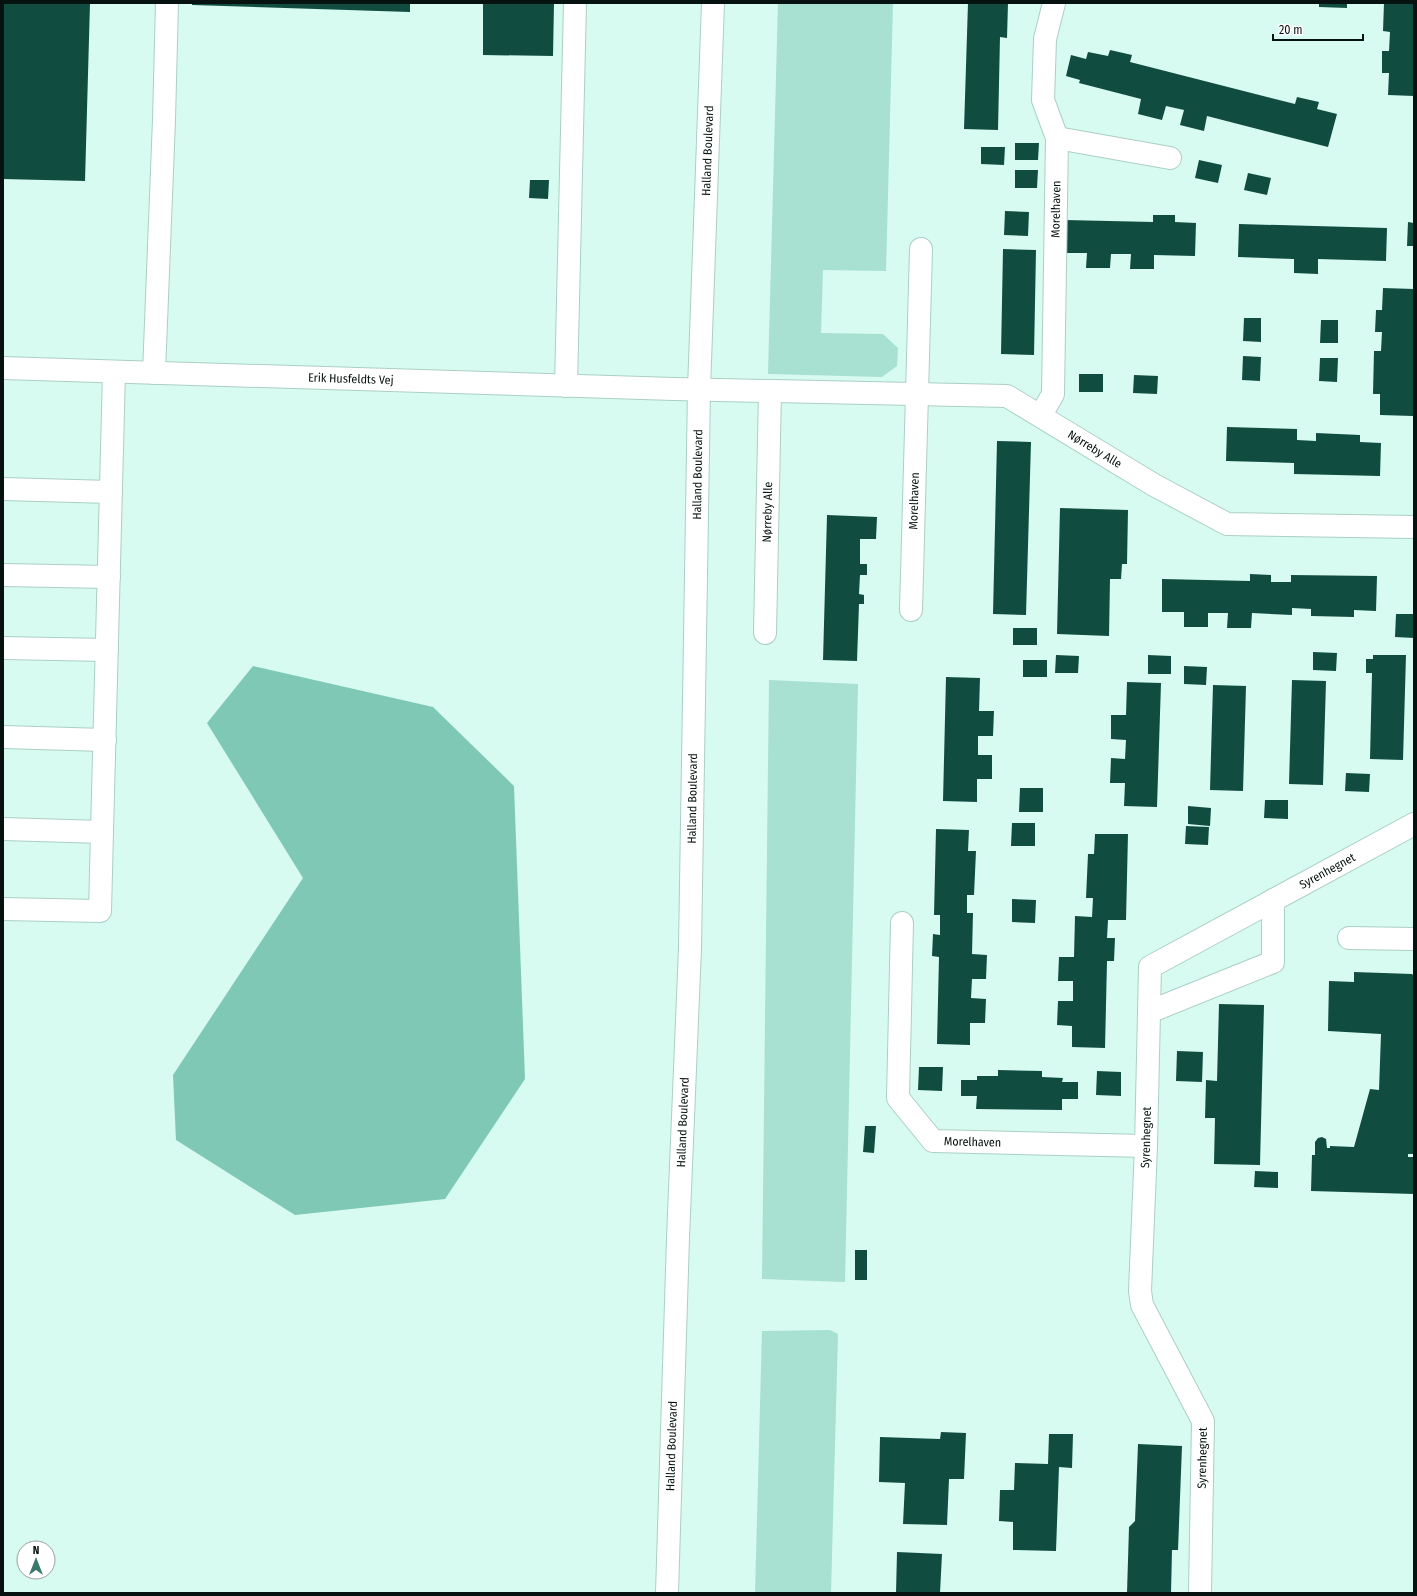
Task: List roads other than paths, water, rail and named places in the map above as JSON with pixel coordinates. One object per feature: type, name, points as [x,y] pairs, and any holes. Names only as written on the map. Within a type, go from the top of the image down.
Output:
[{"type":"street","points":[[154,373],[167,3]]},
{"type":"street","points":[[566,386],[575,3]]},
{"type":"street","name":"Halland Boulevard","points":[[666,1593],[677,1246],[690,948],[699,389],[713,3]]},
{"type":"street","name":"Morelhaven","points":[[1040,415],[1053,394],[1057,138],[1042,100],[1045,38],[1054,3]]},
{"type":"street","points":[[1057,138],[1170,158]]},
{"type":"street","name":"Morelhaven","points":[[911,610],[921,249]]},
{"type":"street","name":"Erik Husfeldts Vej","points":[[3,368],[699,389]]},
{"type":"street","points":[[3,909],[100,911],[114,372]]},
{"type":"street","name":"Nørreby Alle","points":[[699,389],[1007,396],[1154,485],[1227,524],[1414,527]]},
{"type":"street","name":"Nørreby Alle","points":[[765,633],[770,391]]},
{"type":"street","points":[[3,489],[111,492]]},
{"type":"street","points":[[3,575],[109,577]]},
{"type":"street","points":[[3,648],[107,650]]},
{"type":"street","points":[[3,737],[105,740]]},
{"type":"street","name":"Syrenhegnet","points":[[1200,1593],[1203,1421],[1142,1305],[1140,1291],[1146,1146],[1150,967],[1414,824]]},
{"type":"street","points":[[3,829],[102,832]]},
{"type":"street","points":[[1149,1012],[1273,962],[1273,900]]},
{"type":"street","name":"Morelhaven","points":[[902,924],[898,1098],[933,1141],[1146,1146]]},
{"type":"street","points":[[1349,938],[1414,939]]}]
